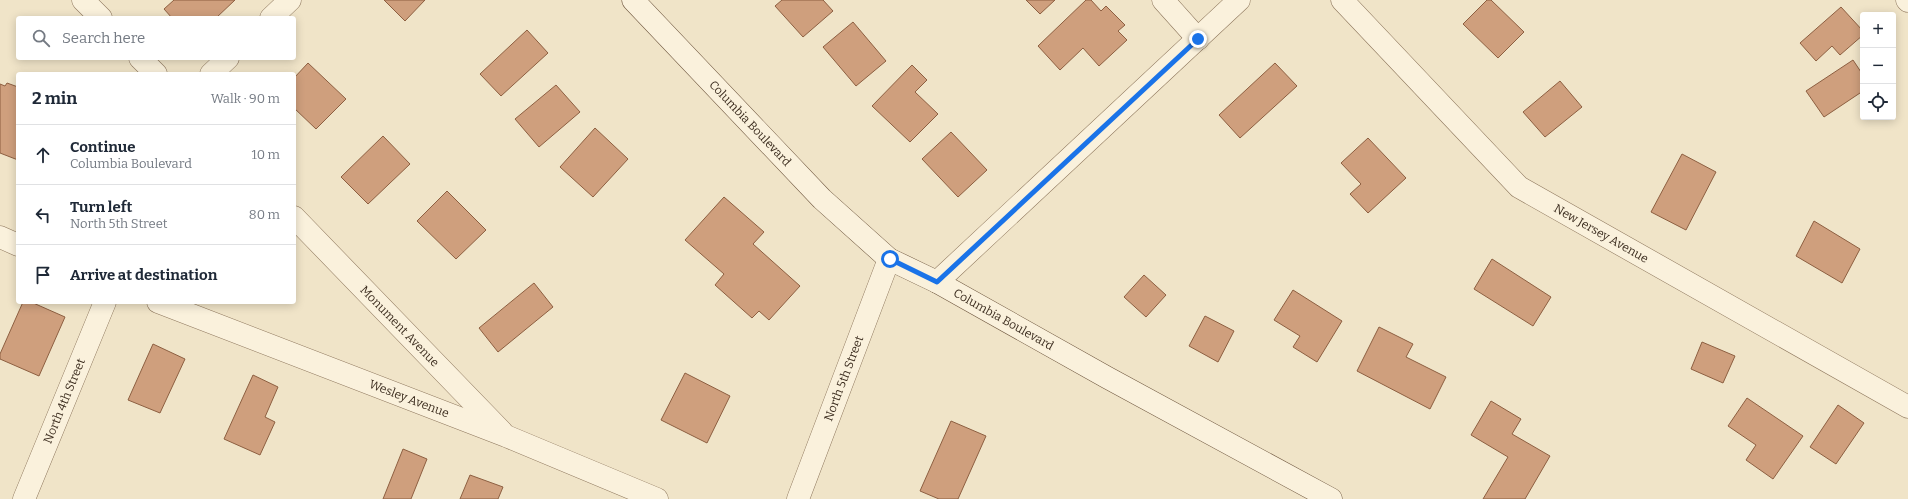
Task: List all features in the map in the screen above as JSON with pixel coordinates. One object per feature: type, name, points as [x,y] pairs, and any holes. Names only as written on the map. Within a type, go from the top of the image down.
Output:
[{"type":"street","points":[[83,0],[99,16]]},
{"type":"street","points":[[273,16],[290,0]]},
{"type":"street","name":"Columbia Boulevard","points":[[634,0],[822,199],[890,259],[937,282],[1331,499]]},
{"type":"street","points":[[1163,0],[1198,39]]},
{"type":"street","points":[[937,282],[1239,0]]},
{"type":"street","name":"New Jersey Avenue","points":[[1342,0],[1519,187],[1908,406]]},
{"type":"street","points":[[142,60],[154,72]]},
{"type":"street","points":[[213,72],[226,60]]},
{"type":"street","name":"Monument Avenue","points":[[296,219],[506,436]]},
{"type":"street","points":[[0,237],[16,244]]},
{"type":"street","name":"North 5th Street","points":[[798,499],[890,259]]},
{"type":"street","name":"North 4th Street","points":[[24,499],[104,304]]},
{"type":"street","name":"Wesley Avenue","points":[[163,304],[506,436],[657,499]]},
{"type":"building","points":[[174,0],[235,0],[218,16],[170,16],[164,9]]},
{"type":"building","points":[[384,0],[425,0],[405,21]]},
{"type":"building","points":[[782,0],[823,0],[833,11],[803,37],[775,6]]},
{"type":"building","points":[[1026,0],[1055,0],[1040,14]]},
{"type":"building","points":[[1086,0],[1091,0],[1101,11],[1106,6],[1125,25],[1118,31],[1127,40],[1099,66],[1083,48],[1060,70],[1038,46]]},
{"type":"building","points":[[1487,0],[1491,0],[1524,32],[1498,58],[1463,24]]},
{"type":"building","points":[[1841,7],[1860,28],[1860,38],[1840,55],[1832,46],[1816,61],[1800,43]]},
{"type":"building","points":[[853,22],[886,61],[856,86],[823,47]]},
{"type":"building","points":[[527,30],[548,53],[501,96],[480,74]]},
{"type":"building","points":[[1853,60],[1860,70],[1860,93],[1824,117],[1806,91]]},
{"type":"building","points":[[308,63],[346,99],[316,129],[296,110],[296,76]]},
{"type":"building","points":[[1275,63],[1297,86],[1240,138],[1219,115]]},
{"type":"building","points":[[912,65],[927,80],[915,92],[938,114],[910,142],[872,106]]},
{"type":"building","points":[[1560,81],[1582,107],[1545,137],[1523,112]]},
{"type":"building","points":[[7,83],[16,86],[16,159],[0,153],[0,84],[5,86]]},
{"type":"building","points":[[556,85],[580,112],[539,147],[515,119]]},
{"type":"building","points":[[595,128],[628,159],[593,197],[560,167]]},
{"type":"building","points":[[951,132],[987,170],[958,197],[922,159]]},
{"type":"building","points":[[383,136],[410,164],[368,204],[341,177]]},
{"type":"building","points":[[1368,138],[1406,178],[1368,213],[1350,194],[1361,184],[1341,163]]},
{"type":"building","points":[[1682,154],[1716,172],[1686,230],[1651,212]]},
{"type":"building","points":[[447,191],[486,230],[456,259],[417,221]]},
{"type":"building","points":[[724,197],[764,232],[753,244],[800,286],[769,320],[759,311],[752,318],[715,285],[724,274],[685,240]]},
{"type":"building","points":[[1814,221],[1860,249],[1842,283],[1796,256]]},
{"type":"building","points":[[1492,259],[1551,297],[1533,326],[1474,289]]},
{"type":"building","points":[[1144,275],[1166,295],[1146,317],[1124,297]]},
{"type":"building","points":[[534,283],[553,307],[498,352],[479,328]]},
{"type":"building","points":[[1293,290],[1342,321],[1317,362],[1293,347],[1300,336],[1274,320]]},
{"type":"building","points":[[22,304],[36,304],[65,317],[39,376],[0,359],[0,354]]},
{"type":"building","points":[[1205,316],[1234,331],[1218,362],[1189,346]]},
{"type":"building","points":[[1379,327],[1413,344],[1406,357],[1446,377],[1430,409],[1357,371]]},
{"type":"building","points":[[1702,342],[1735,356],[1723,383],[1691,369]]},
{"type":"building","points":[[153,344],[185,359],[160,413],[128,400]]},
{"type":"building","points":[[685,373],[730,396],[707,443],[661,420]]},
{"type":"building","points":[[253,375],[278,387],[265,417],[275,422],[260,455],[224,439]]},
{"type":"building","points":[[1747,398],[1803,436],[1773,479],[1746,460],[1756,445],[1728,426]]},
{"type":"building","points":[[1491,401],[1521,419],[1512,434],[1550,456],[1525,499],[1483,499],[1508,457],[1471,435]]},
{"type":"building","points":[[1838,405],[1864,423],[1836,464],[1810,447]]},
{"type":"building","points":[[951,421],[986,436],[958,499],[939,499],[920,491]]},
{"type":"building","points":[[403,449],[427,459],[411,499],[383,499]]},
{"type":"building","points":[[470,475],[503,487],[498,499],[460,499]]},
{"type":"route","points":[[890,259],[937,282],[1198,39]]}]
